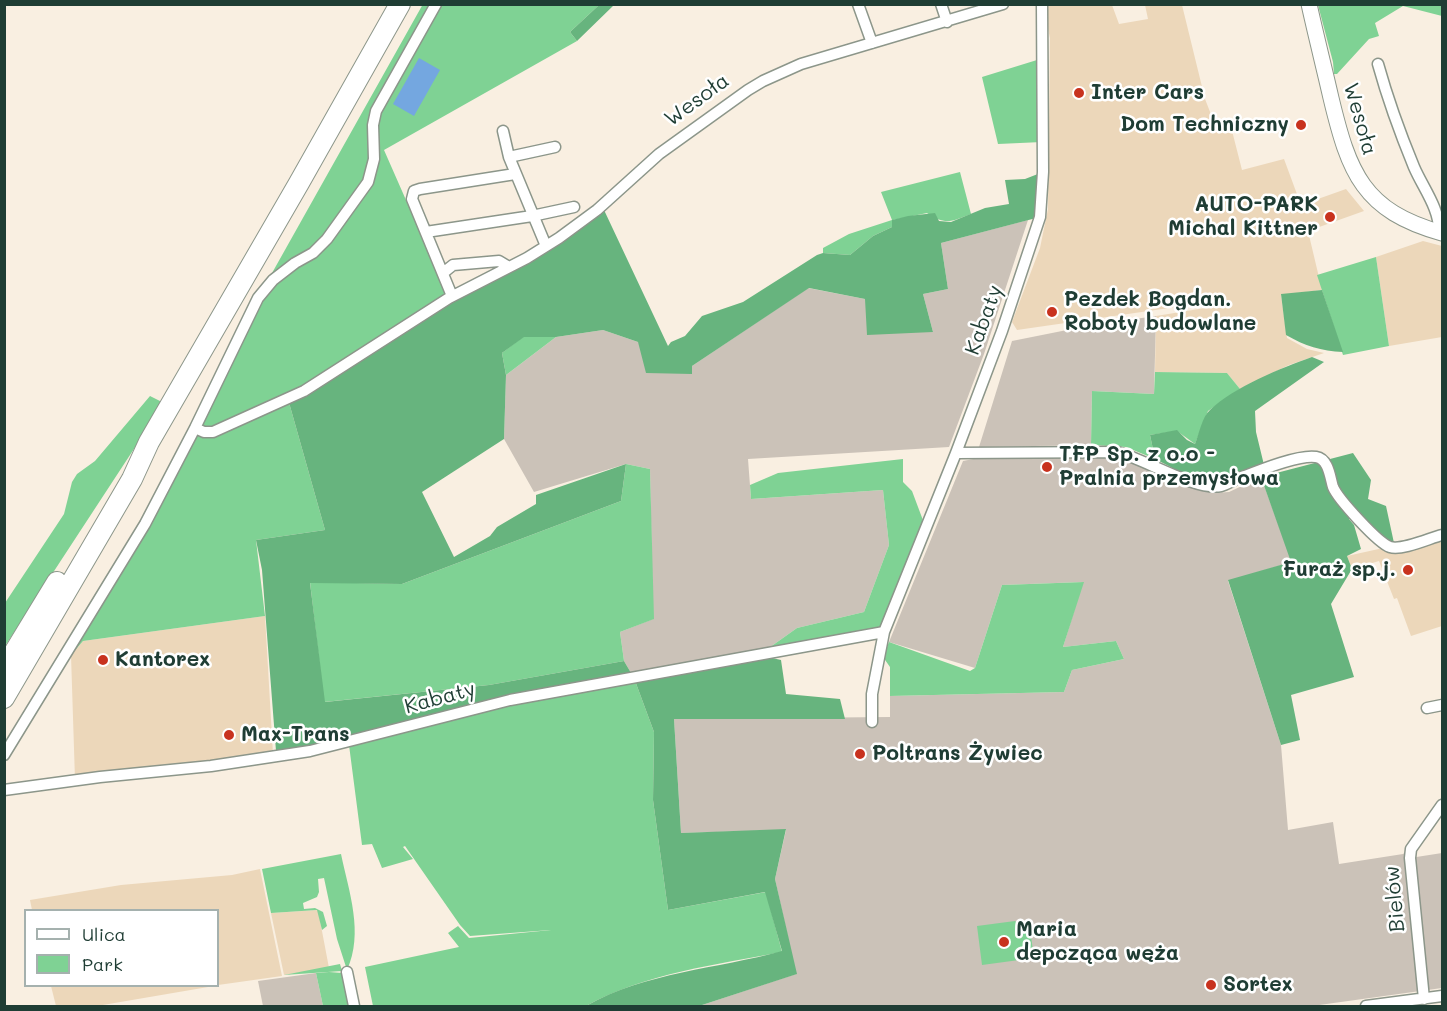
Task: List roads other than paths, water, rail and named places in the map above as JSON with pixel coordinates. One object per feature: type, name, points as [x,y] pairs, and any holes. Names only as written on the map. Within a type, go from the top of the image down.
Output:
[{"type":"highway","points":[[4,699],[132,479],[149,442],[400,4]]},
{"type":"highway","points":[[6,666],[124,475],[149,442]]},
{"type":"street","points":[[4,755],[145,524],[258,298],[273,280],[296,262],[313,253],[327,239],[368,182],[374,159],[373,125],[376,111],[436,4]]},
{"type":"street","points":[[858,4],[872,44]]},
{"type":"street","points":[[941,4],[947,22]]},
{"type":"street","name":"Wesoła","points":[[195,428],[204,432],[213,432],[304,391],[451,297],[546,246],[597,210],[659,154],[748,90],[782,71],[1003,4]]},
{"type":"street","name":"Kabaty","points":[[872,722],[872,694],[884,632],[1002,332],[1040,217],[1042,4]]},
{"type":"street","name":"Wesoła","points":[[1309,4],[1338,126],[1351,166],[1362,184],[1388,210],[1406,221],[1441,233]]},
{"type":"street","points":[[1378,64],[1399,129],[1437,216],[1441,233]]},
{"type":"street","points":[[503,131],[515,174],[546,246]]},
{"type":"street","points":[[509,157],[555,147]]},
{"type":"street","points":[[451,297],[412,199],[414,191],[515,174]]},
{"type":"street","points":[[426,232],[532,216],[574,207]]},
{"type":"street","points":[[443,273],[453,265],[499,261],[509,267]]},
{"type":"street","points":[[956,453],[1117,452],[1134,456],[1181,478],[1214,486],[1221,486],[1293,460],[1316,457],[1327,466],[1334,490],[1346,506],[1379,540],[1389,547],[1405,546],[1443,535]]},
{"type":"street","name":"Kabaty","points":[[4,790],[211,766],[310,751],[510,700],[884,632]]},
{"type":"street","points":[[1427,708],[1443,705]]},
{"type":"street","name":"Bielów","points":[[1424,999],[1410,858],[1411,849],[1443,805]]},
{"type":"street","points":[[347,972],[354,1006]]},
{"type":"street","points":[[1366,1006],[1443,996]]},
{"type":"water","points":[[419,58],[440,70],[414,116],[393,104]]},
{"type":"place","name":"Inter Cars","points":[[1079,93]]},
{"type":"place","name":"Dom Techniczny","points":[[1301,125]]},
{"type":"place","name":"AUTO-PARK Michal Kittner","points":[[1330,217]]},
{"type":"place","name":"Pezdek Bogdan. Roboty budowlane","points":[[1052,312]]},
{"type":"place","name":"TFP Sp. z o.o - Pralnia przemysłowa","points":[[1047,467]]},
{"type":"place","name":"Furaż sp.j.","points":[[1408,570]]},
{"type":"place","name":"Kantorex","points":[[103,660]]},
{"type":"place","name":"Max-Trans","points":[[229,735]]},
{"type":"place","name":"Poltrans Żywiec","points":[[860,754]]},
{"type":"place","name":"Maria depcząca węża","points":[[1004,942]]},
{"type":"place","name":"Sortex","points":[[1211,985]]}]
